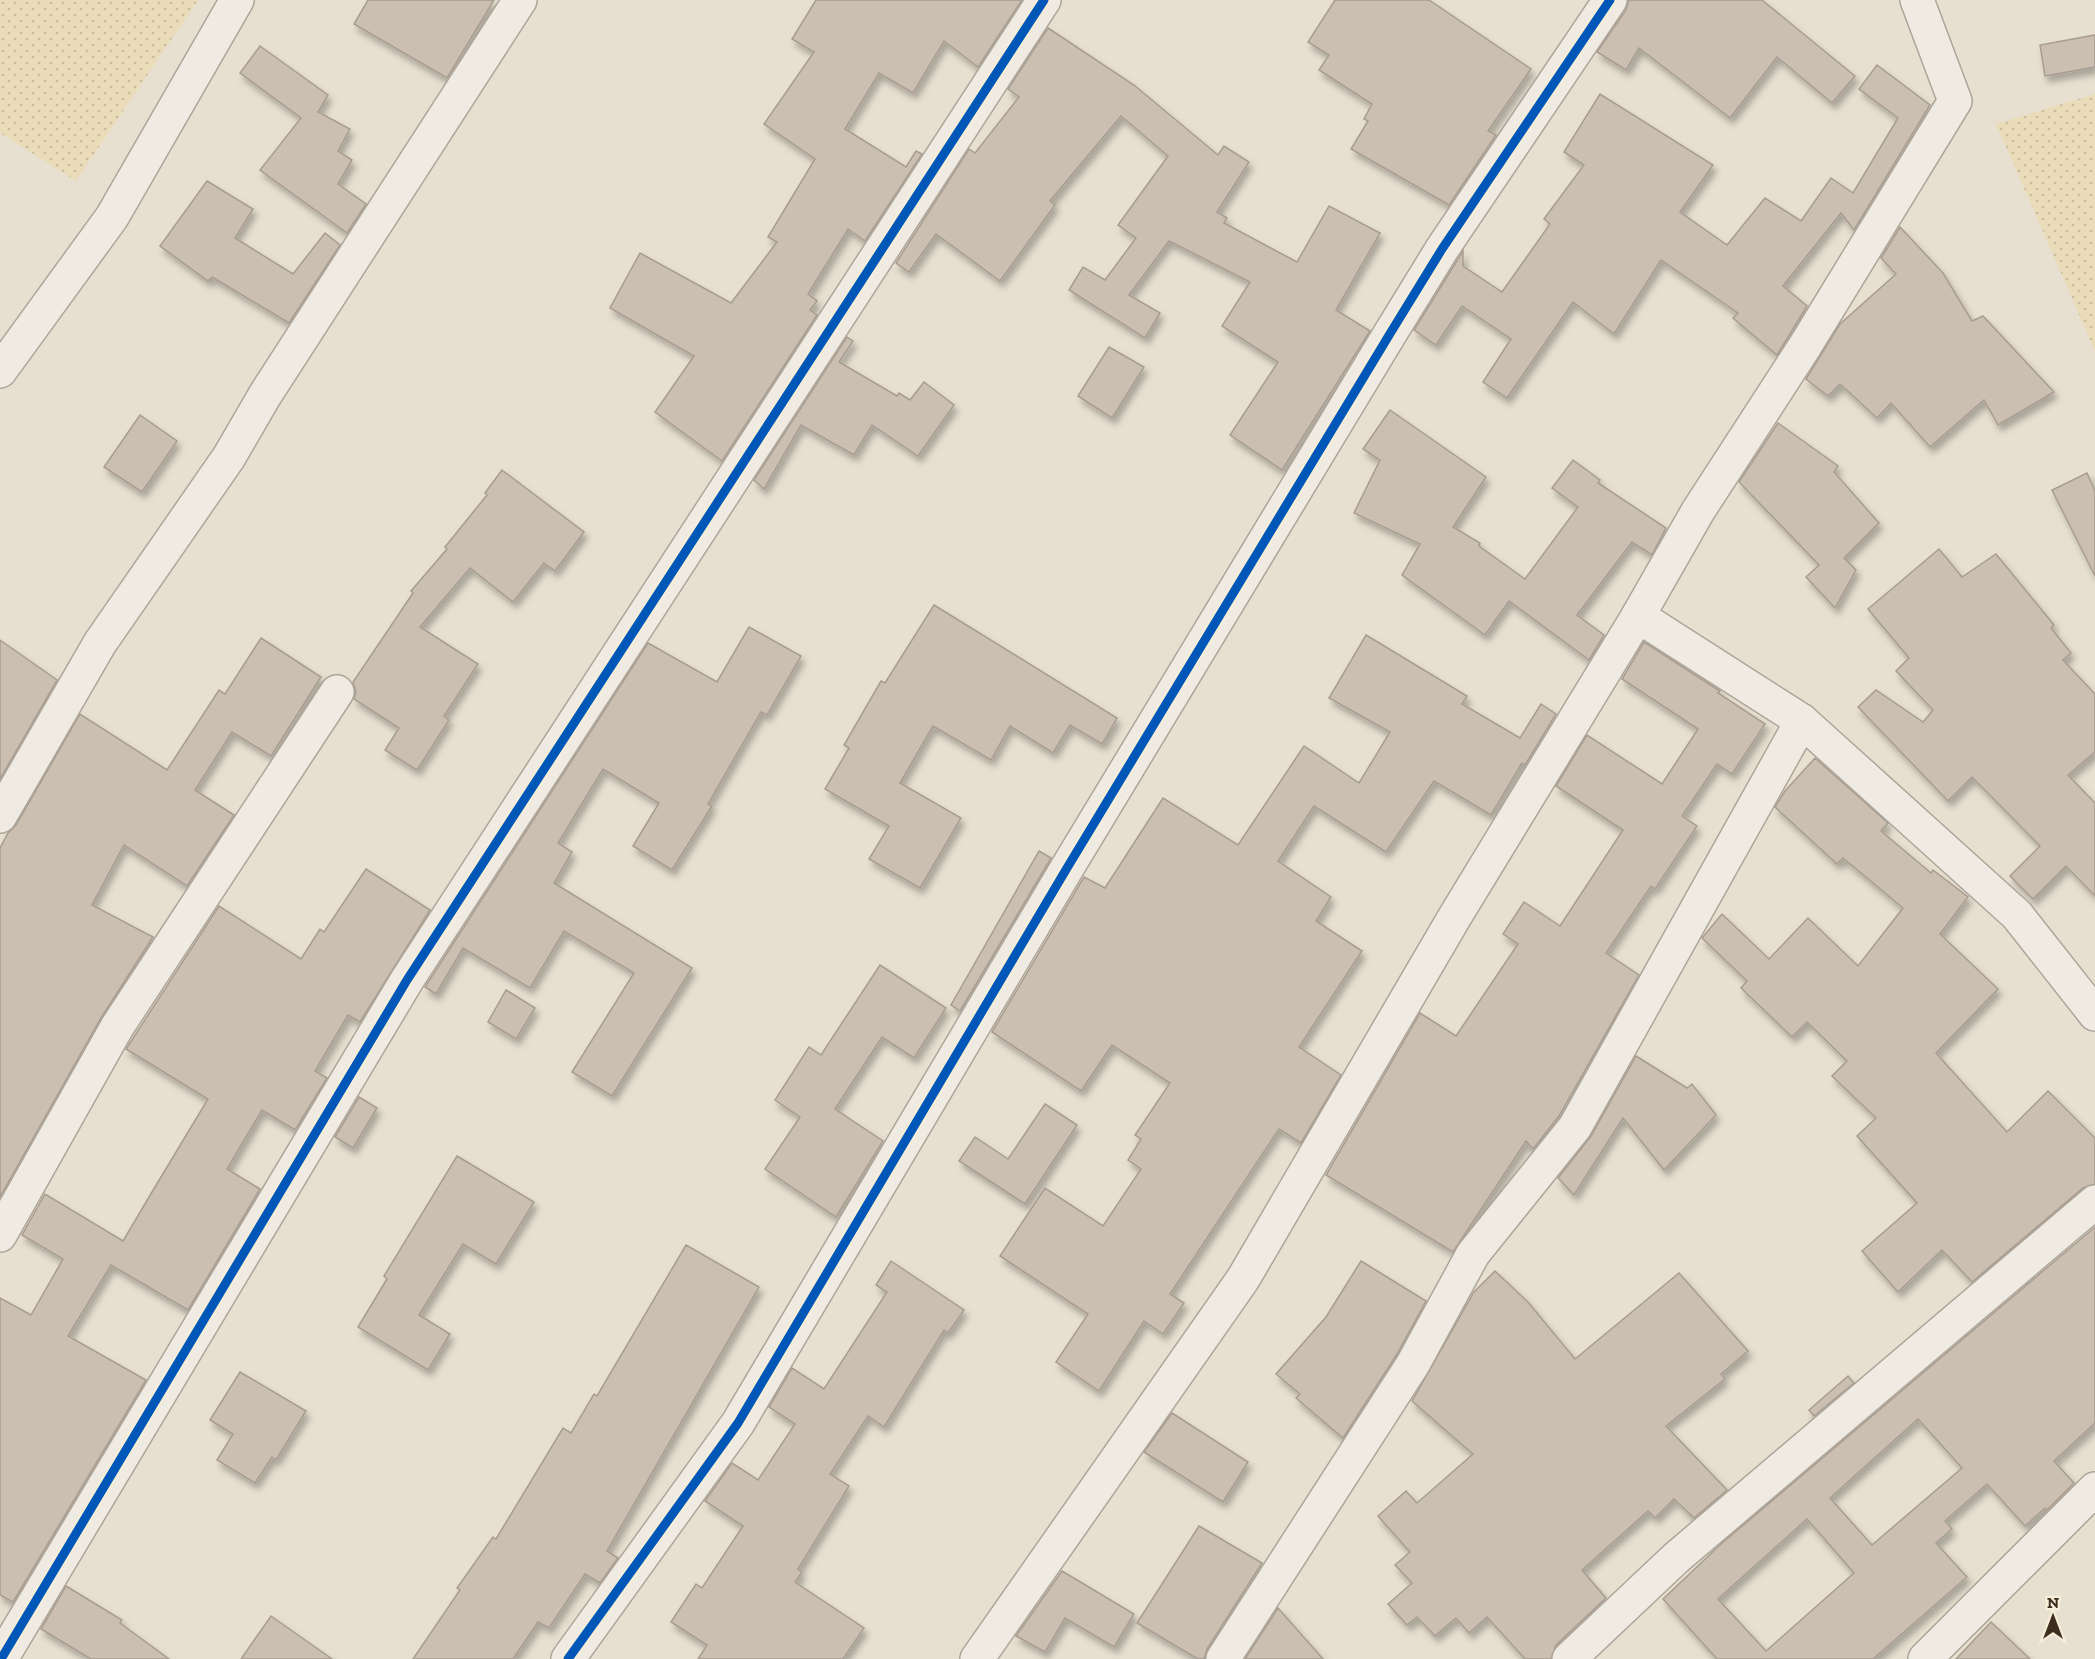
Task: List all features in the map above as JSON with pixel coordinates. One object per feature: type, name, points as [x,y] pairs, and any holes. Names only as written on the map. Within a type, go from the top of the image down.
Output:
[{"type":"street","points":[[0,371],[112,217],[237,0]]},
{"type":"street","points":[[0,816],[100,644],[229,457],[265,395],[520,0]]},
{"type":"street","points":[[1,1659],[407,980],[1044,0]]},
{"type":"street","points":[[568,1659],[738,1423],[1073,858],[1391,332],[1442,249],[1610,0]]},
{"type":"street","points":[[977,1659],[1243,1279],[1454,918],[1638,616],[1698,511],[1805,346],[1955,101],[1917,0]]},
{"type":"street","points":[[1638,616],[1802,721],[2017,915],[2095,1014]]},
{"type":"street","points":[[0,1235],[117,1027],[337,692]]},
{"type":"street","points":[[1223,1659],[1413,1364],[1473,1254],[1575,1127],[1802,721]]},
{"type":"street","points":[[1569,1659],[1676,1558],[2095,1202]]},
{"type":"street","points":[[1925,1659],[2095,1489]]},
{"type":"sand","points":[[0,0],[198,0],[76,181],[0,133]]},
{"type":"sand","points":[[2095,94],[2095,351],[1996,124]]},
{"type":"building","points":[[368,0],[494,0],[447,78],[354,24]]},
{"type":"building","points":[[816,0],[1022,0],[978,67],[944,41],[913,93],[879,73],[845,129],[906,167],[916,151],[922,154],[865,241],[848,229],[808,294],[817,301],[810,310],[817,315],[722,461],[655,412],[694,356],[610,308],[640,253],[731,303],[777,242],[768,237],[815,159],[764,124],[814,52],[792,39]]},
{"type":"building","points":[[1335,0],[1429,0],[1531,69],[1488,131],[1496,135],[1449,205],[1351,149],[1368,121],[1364,119],[1372,104],[1319,70],[1329,55],[1308,42]]},
{"type":"building","points":[[1629,0],[1762,0],[1855,76],[1832,103],[1777,57],[1730,118],[1639,48],[1626,70],[1597,52],[1626,10]]},
{"type":"building","points":[[1048,28],[1134,85],[1218,155],[1224,146],[1249,162],[1217,212],[1227,218],[1224,223],[1297,262],[1329,206],[1380,233],[1336,310],[1370,331],[1282,470],[1230,435],[1278,362],[1222,326],[1250,282],[1169,241],[1129,295],[1160,313],[1145,338],[1069,290],[1083,267],[1105,280],[1136,238],[1118,225],[1168,156],[1121,116],[1050,201],[1055,205],[1000,281],[936,234],[909,272],[896,263],[969,149],[975,153],[1019,97],[1008,89]]},
{"type":"building","points":[[2095,35],[2095,67],[2045,76],[2040,45]]},
{"type":"building","points":[[260,46],[328,95],[318,112],[350,129],[338,151],[352,160],[338,184],[366,204],[347,233],[260,170],[301,118],[240,73]]},
{"type":"building","points":[[1877,65],[1930,105],[1854,230],[1841,213],[1783,286],[1807,306],[1777,355],[1733,318],[1738,313],[1661,260],[1614,334],[1573,302],[1507,398],[1483,382],[1511,339],[1462,306],[1436,345],[1414,330],[1463,251],[1463,266],[1502,292],[1550,224],[1544,219],[1584,165],[1564,152],[1600,94],[1713,165],[1680,212],[1727,245],[1765,198],[1801,221],[1831,178],[1853,193],[1898,118],[1859,89]]},
{"type":"building","points":[[207,181],[253,209],[235,238],[293,274],[325,233],[340,245],[289,323],[212,277],[208,281],[160,246]]},
{"type":"building","points":[[1900,227],[1943,273],[1972,321],[1983,316],[2054,392],[1998,425],[1984,400],[1930,447],[1891,403],[1877,418],[1840,384],[1828,396],[1806,379],[1840,324],[1896,274],[1881,258]]},
{"type":"building","points":[[847,337],[853,341],[839,362],[897,396],[899,393],[910,400],[924,382],[954,405],[918,456],[872,425],[854,455],[801,425],[764,489],[754,480]]},
{"type":"building","points":[[1109,347],[1144,367],[1112,418],[1078,396]]},
{"type":"building","points":[[1390,410],[1486,477],[1453,527],[1480,543],[1479,546],[1525,579],[1578,507],[1552,488],[1573,460],[1600,480],[1598,483],[1666,528],[1652,555],[1632,542],[1577,615],[1604,635],[1589,660],[1509,601],[1485,635],[1402,575],[1420,544],[1354,513],[1380,460],[1363,449]]},
{"type":"building","points":[[140,415],[177,441],[142,492],[104,467]]},
{"type":"building","points":[[1778,423],[1838,466],[1834,472],[1879,523],[1844,558],[1856,570],[1835,608],[1806,577],[1819,565],[1739,482]]},
{"type":"building","points":[[502,470],[584,532],[555,571],[544,563],[513,602],[470,568],[420,627],[478,664],[444,716],[449,720],[417,770],[385,750],[399,728],[354,699],[356,692],[353,682],[413,593],[411,591],[447,549],[445,547],[487,495],[485,493]]},
{"type":"building","points":[[2087,473],[2095,491],[2095,576],[2052,490]]},
{"type":"building","points":[[1939,549],[1962,577],[1996,554],[2054,625],[2051,628],[2071,653],[2063,660],[2095,694],[2095,752],[2068,775],[2095,803],[2095,896],[2066,866],[2033,899],[2010,876],[2040,846],[1972,777],[1948,801],[1858,707],[1876,690],[1923,722],[1933,710],[1896,671],[1909,658],[1868,609]]},
{"type":"building","points":[[934,605],[1117,718],[1102,744],[1070,725],[1053,753],[1010,726],[991,760],[933,726],[900,783],[961,818],[920,888],[869,859],[889,826],[825,789],[849,748],[844,745],[881,681],[885,683]]},
{"type":"building","points":[[749,627],[801,656],[767,715],[761,712],[708,804],[712,806],[672,870],[633,846],[659,803],[603,769],[558,843],[572,852],[554,883],[692,968],[612,1096],[572,1072],[634,973],[564,931],[530,988],[463,948],[436,994],[425,987],[648,643],[717,682]]},
{"type":"building","points":[[1366,635],[1467,696],[1462,704],[1520,738],[1541,704],[1556,714],[1525,765],[1522,763],[1491,815],[1434,781],[1386,852],[1314,806],[1278,861],[1331,897],[1316,921],[1362,951],[1299,1047],[1341,1075],[1301,1143],[1279,1129],[1170,1294],[1184,1303],[1163,1334],[1144,1321],[1099,1391],[1056,1362],[1088,1314],[1000,1256],[1045,1188],[1103,1226],[1141,1169],[1128,1160],[1141,1139],[1135,1135],[1170,1083],[1112,1045],[1081,1091],[992,1032],[1084,877],[1105,888],[1163,798],[1238,845],[1304,746],[1359,783],[1390,732],[1329,698]]},
{"type":"building","points":[[261,638],[321,677],[271,756],[232,732],[195,790],[234,815],[187,886],[124,845],[92,905],[153,937],[101,1018],[0,1197],[0,848],[8,833],[16,825],[80,714],[167,770],[219,690],[225,694]]},
{"type":"building","points":[[0,640],[57,680],[0,779]]},
{"type":"building","points":[[1644,642],[1720,691],[1718,693],[1765,724],[1732,774],[1717,764],[1682,816],[1697,826],[1655,889],[1651,886],[1606,953],[1639,975],[1559,1116],[1533,1149],[1526,1141],[1453,1252],[1326,1175],[1420,1013],[1456,1036],[1518,944],[1503,934],[1524,902],[1560,926],[1623,830],[1556,786],[1587,735],[1662,784],[1698,729],[1622,679]]},
{"type":"building","points":[[1815,758],[1888,823],[1881,831],[1931,873],[1933,870],[1968,897],[1940,934],[1998,989],[1936,1053],[2007,1132],[2048,1091],[2095,1138],[2095,1184],[2083,1188],[1972,1282],[1942,1250],[1898,1292],[1862,1251],[1917,1203],[1857,1136],[1876,1118],[1832,1076],[1847,1061],[1807,1022],[1792,1037],[1741,988],[1747,981],[1702,938],[1722,914],[1769,959],[1808,918],[1858,966],[1903,908],[1843,858],[1837,864],[1775,807],[1785,791]]},
{"type":"building","points":[[1039,851],[1051,858],[960,1011],[951,1005]]},
{"type":"building","points":[[366,869],[430,910],[360,1022],[348,1015],[315,1071],[327,1078],[295,1130],[262,1110],[227,1169],[260,1189],[188,1310],[111,1265],[68,1336],[146,1380],[13,1602],[0,1595],[0,1298],[31,1315],[63,1259],[22,1235],[45,1194],[123,1241],[208,1099],[126,1049],[219,906],[301,959],[320,929],[324,932]]},
{"type":"building","points":[[880,965],[946,1008],[914,1058],[882,1037],[835,1109],[883,1141],[836,1217],[765,1169],[800,1117],[775,1100],[809,1047],[821,1055]]},
{"type":"building","points":[[506,990],[535,1008],[516,1039],[488,1022]]},
{"type":"building","points":[[1636,1056],[1687,1088],[1692,1084],[1716,1115],[1664,1170],[1623,1118],[1574,1195],[1558,1178],[1591,1136]]},
{"type":"building","points":[[359,1097],[377,1108],[353,1148],[335,1137]]},
{"type":"building","points":[[1045,1104],[1077,1125],[1025,1204],[959,1161],[975,1137],[1008,1159]]},
{"type":"building","points":[[457,1156],[534,1202],[496,1264],[463,1244],[419,1315],[450,1334],[428,1370],[358,1327],[387,1279],[384,1276]]},
{"type":"building","points":[[2095,1227],[2095,1423],[2054,1461],[2074,1483],[2047,1510],[2045,1508],[2025,1526],[1987,1484],[1945,1521],[1952,1529],[1936,1543],[1967,1577],[1873,1659],[1717,1659],[1663,1599],[1721,1544]],"holes":[[[1918,1419],[1962,1468],[1872,1545],[1830,1498]],[[1807,1519],[1854,1573],[1766,1651],[1718,1599]]]},
{"type":"building","points":[[686,1245],[759,1287],[607,1551],[618,1558],[600,1583],[585,1574],[549,1628],[538,1622],[513,1659],[413,1659],[460,1590],[457,1588],[493,1537],[496,1539],[563,1428],[571,1433],[594,1394],[597,1396]]},
{"type":"building","points":[[891,1261],[964,1310],[948,1333],[944,1330],[884,1427],[868,1416],[830,1474],[849,1486],[798,1569],[802,1572],[795,1582],[864,1628],[843,1659],[698,1659],[707,1645],[671,1622],[696,1584],[702,1588],[743,1526],[705,1501],[732,1463],[758,1480],[795,1424],[769,1407],[792,1368],[824,1389],[887,1292],[876,1285]]},
{"type":"building","points":[[1361,1261],[1426,1301],[1397,1354],[1343,1438],[1296,1398],[1300,1394],[1276,1374],[1326,1317]]},
{"type":"building","points":[[1495,1271],[1528,1302],[1575,1359],[1679,1273],[1748,1351],[1721,1374],[1725,1379],[1666,1426],[1727,1490],[1694,1518],[1674,1499],[1655,1518],[1648,1511],[1582,1570],[1606,1598],[1556,1645],[1551,1659],[1525,1659],[1487,1617],[1469,1633],[1456,1618],[1435,1636],[1417,1617],[1407,1625],[1388,1604],[1412,1583],[1395,1565],[1410,1552],[1378,1516],[1406,1491],[1417,1503],[1473,1454],[1412,1401],[1474,1292]]},
{"type":"building","points":[[240,1372],[306,1411],[276,1460],[272,1457],[255,1483],[217,1460],[233,1434],[210,1420]]},
{"type":"building","points":[[1848,1376],[1854,1383],[1814,1416],[1809,1410]]},
{"type":"building","points":[[1172,1413],[1248,1462],[1223,1502],[1144,1452]]},
{"type":"building","points":[[1199,1526],[1262,1563],[1207,1649],[1204,1659],[1198,1659],[1137,1623]]},
{"type":"building","points":[[1062,1571],[1134,1614],[1114,1647],[1065,1618],[1045,1652],[1016,1636]]},
{"type":"building","points":[[66,1586],[122,1620],[120,1623],[169,1659],[91,1659],[41,1629]]},
{"type":"building","points":[[1278,1608],[1323,1659],[1245,1659]]},
{"type":"building","points":[[271,1616],[332,1659],[241,1659]]},
{"type":"building","points":[[1991,1622],[2030,1659],[1956,1659]]},
{"type":"cycle path","points":[[1,1659],[407,980],[1044,0]]},
{"type":"cycle path","points":[[568,1659],[738,1423],[1067,868],[1391,332],[1442,249],[1610,0]]}]
